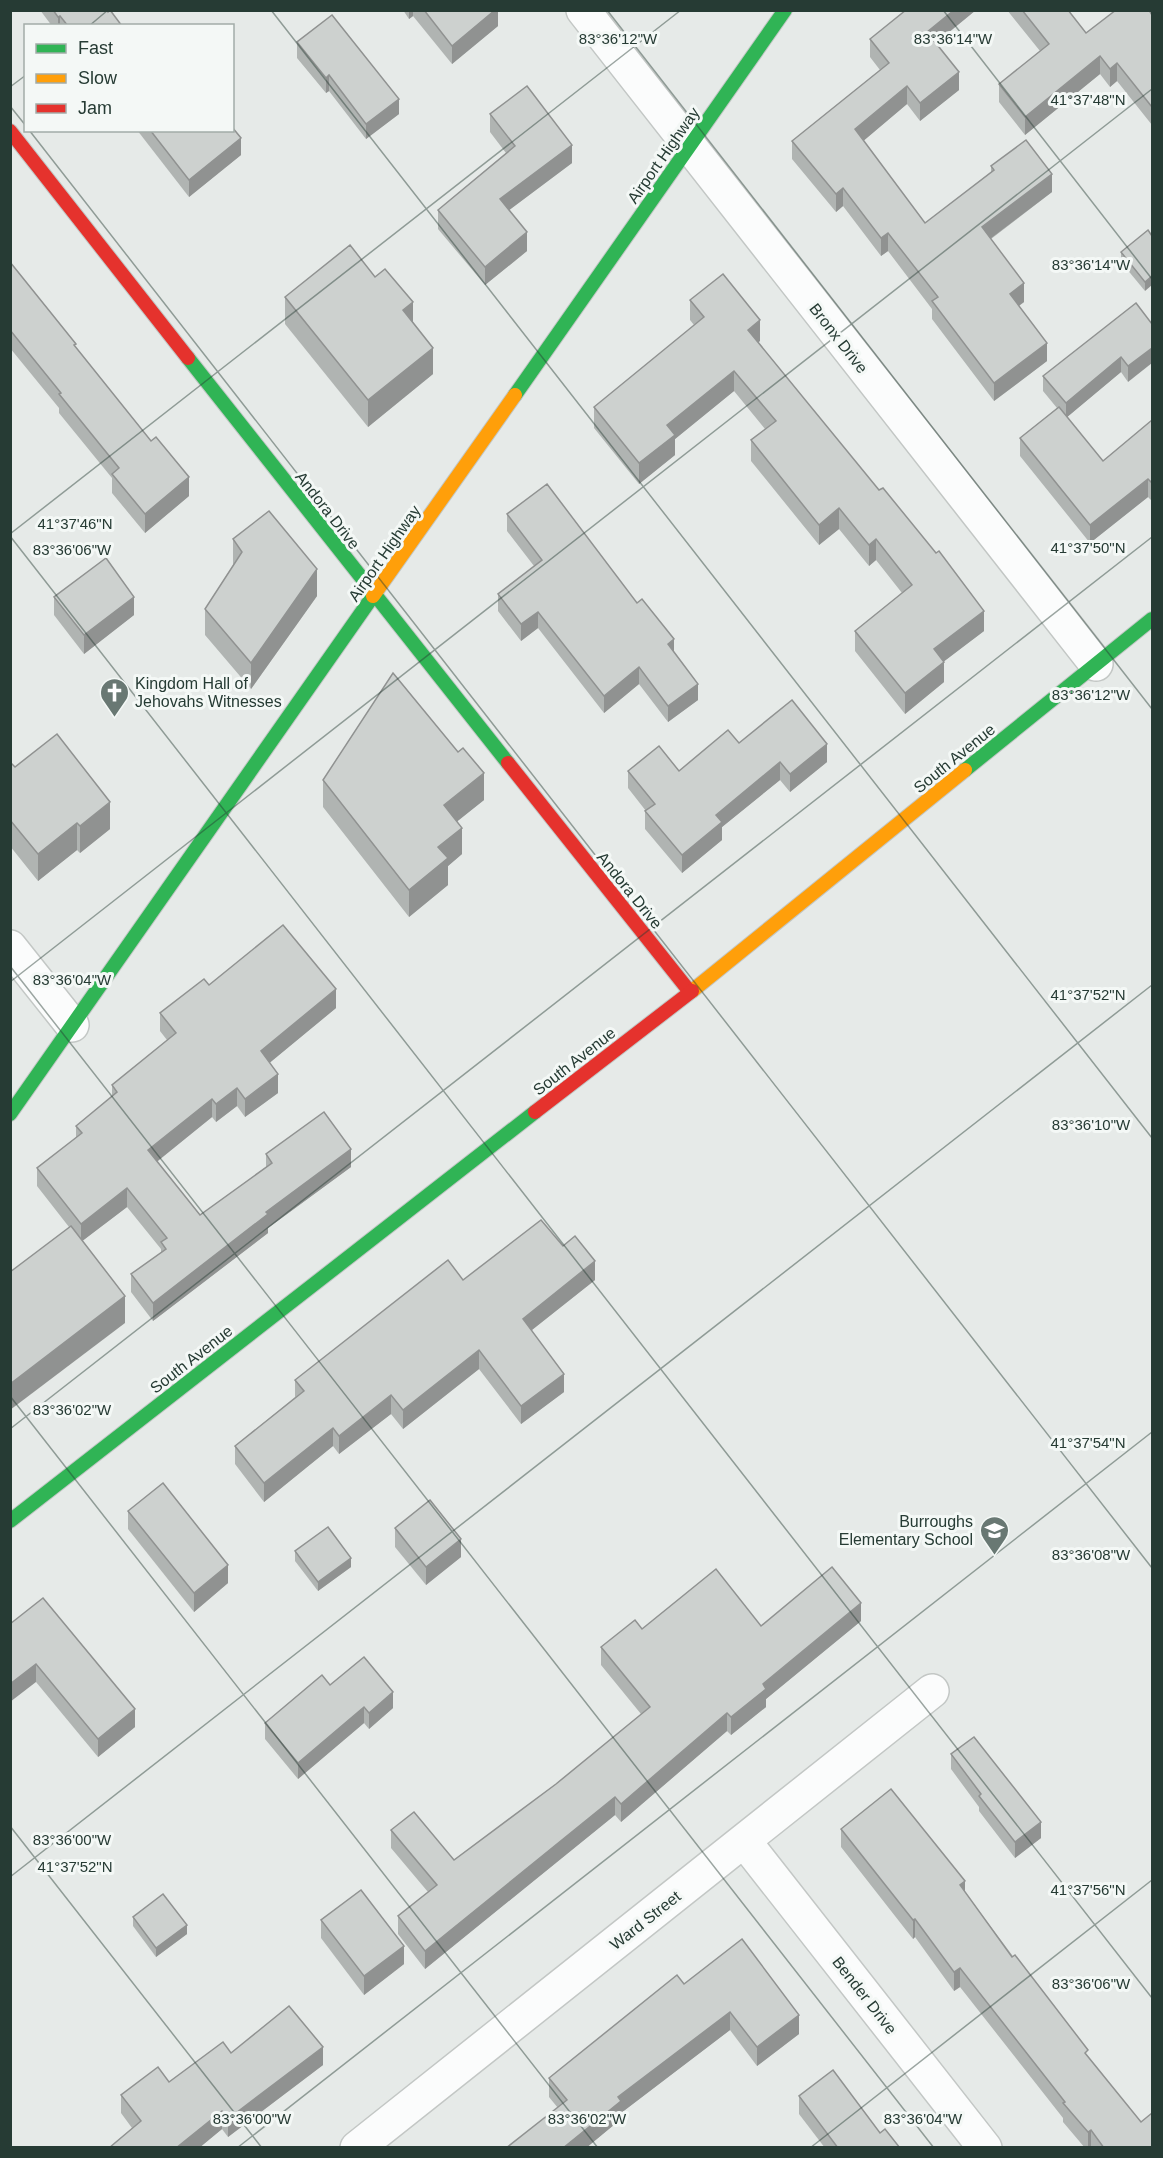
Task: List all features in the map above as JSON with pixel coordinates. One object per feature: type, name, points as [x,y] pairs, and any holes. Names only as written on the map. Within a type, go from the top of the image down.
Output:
[{"type":"street","name":"Bronx Drive","points":[[583,10],[1096,664]]},
{"type":"street","name":"Airport Highway","points":[[10,1114],[784,10]]},
{"type":"street","name":"Andora Drive","points":[[10,131],[374,595],[690,992]]},
{"type":"street","name":"South Avenue","points":[[10,1521],[690,992],[1152,619]]},
{"type":"street","points":[[10,947],[72,1025]]},
{"type":"street","name":"Ward Street","points":[[357,2148],[745,1842],[932,1691]]},
{"type":"street","name":"Bender Drive","points":[[745,1842],[985,2148]]},
{"type":"building","points":[[53,10],[107,10],[108,12],[110,10],[120,24],[66,24],[60,16],[58,17]]},
{"type":"building","points":[[424,10],[495,10],[452,46]]},
{"type":"building","points":[[906,10],[954,10],[927,32],[959,72],[920,103],[907,86],[855,129],[925,223],[994,170],[991,166],[1026,140],[1052,174],[982,227],[1024,283],[1010,294],[1047,343],[994,383],[932,301],[938,297],[888,233],[881,238],[843,188],[836,194],[792,141],[889,63],[870,39]]},
{"type":"building","points":[[1022,10],[1068,10],[1086,33],[1116,10],[1149,10],[1152,15],[1152,107],[1117,63],[1110,69],[1100,56],[1025,117],[999,84],[1049,44]]},
{"type":"building","points":[[332,15],[399,99],[366,124],[329,75],[326,78],[297,42]]},
{"type":"building","points":[[527,86],[572,145],[500,199],[527,232],[485,267],[438,210],[515,146],[490,114]]},
{"type":"building","points":[[234,129],[241,138],[189,180],[152,132],[234,132]]},
{"type":"building","points":[[1148,230],[1152,236],[1152,276],[1145,282],[1121,252]]},
{"type":"building","points":[[350,245],[375,277],[385,269],[413,302],[403,310],[433,348],[368,400],[285,297]]},
{"type":"building","points":[[10,262],[151,441],[156,437],[189,477],[145,514],[112,474],[119,468],[10,330]]},
{"type":"building","points":[[723,274],[760,320],[748,330],[879,490],[883,488],[936,553],[939,551],[984,611],[934,649],[944,662],[905,693],[855,631],[912,585],[876,539],[869,545],[839,508],[819,525],[751,440],[776,421],[734,371],[667,425],[675,435],[639,463],[594,407],[704,317],[690,300]]},
{"type":"building","points":[[1136,303],[1152,324],[1152,348],[1128,366],[1121,357],[1066,403],[1043,376]]},
{"type":"building","points":[[1059,407],[1103,461],[1152,420],[1151,482],[1148,479],[1090,525],[1020,438]]},
{"type":"building","points":[[547,484],[637,603],[642,599],[674,639],[668,644],[698,684],[668,706],[639,667],[604,696],[538,612],[521,624],[498,594],[542,560],[507,514]]},
{"type":"building","points":[[269,511],[317,569],[251,663],[205,609],[242,552],[233,539]]},
{"type":"building","points":[[106,558],[134,597],[84,635],[54,597]]},
{"type":"building","points":[[393,673],[458,752],[463,748],[484,773],[444,805],[462,828],[438,847],[448,858],[409,890],[323,780]]},
{"type":"building","points":[[792,700],[827,744],[790,774],[780,762],[716,815],[722,822],[682,855],[645,811],[655,804],[628,771],[659,746],[679,771],[728,730],[739,743]]},
{"type":"building","points":[[57,734],[110,802],[80,826],[77,823],[38,854],[10,820],[10,762],[15,767]]},
{"type":"building","points":[[283,925],[336,989],[261,1051],[278,1074],[245,1099],[237,1088],[216,1104],[212,1099],[148,1150],[200,1215],[272,1163],[266,1154],[324,1112],[351,1149],[266,1212],[268,1214],[153,1303],[131,1274],[166,1249],[161,1242],[167,1238],[127,1188],[81,1224],[37,1168],[82,1133],[76,1126],[117,1092],[112,1085],[176,1033],[160,1013],[204,979],[209,985]]},
{"type":"building","points":[[541,1220],[563,1246],[575,1236],[595,1261],[523,1319],[564,1374],[521,1406],[479,1350],[403,1410],[391,1395],[339,1436],[333,1428],[264,1483],[235,1446],[304,1391],[295,1380],[448,1260],[463,1280]]},
{"type":"building","points":[[71,1226],[125,1296],[10,1384],[10,1272]]},
{"type":"building","points":[[163,1483],[228,1565],[194,1593],[128,1511]]},
{"type":"building","points":[[430,1500],[461,1539],[426,1567],[395,1528]]},
{"type":"building","points":[[328,1527],[351,1558],[318,1582],[295,1551]]},
{"type":"building","points":[[832,1567],[861,1603],[763,1684],[766,1689],[731,1717],[727,1713],[621,1804],[615,1797],[425,1951],[398,1916],[437,1885],[391,1830],[414,1812],[454,1860],[556,1784],[650,1707],[601,1647],[635,1620],[642,1629],[716,1569],[761,1626]]},
{"type":"building","points":[[43,1598],[135,1709],[98,1739],[36,1664],[10,1684],[10,1624]]},
{"type":"building","points":[[364,1657],[393,1692],[369,1713],[364,1707],[298,1763],[265,1723],[322,1675],[330,1685]]},
{"type":"building","points":[[974,1737],[1041,1822],[1015,1842],[979,1796],[981,1794],[951,1754]]},
{"type":"building","points":[[891,1789],[965,1881],[960,1885],[1012,1957],[1015,1955],[1088,2050],[1085,2053],[1141,2122],[1152,2113],[1152,2148],[1104,2148],[1091,2130],[1088,2132],[1063,2103],[1065,2102],[960,1968],[954,1972],[915,1919],[913,1920],[841,1829]]},
{"type":"building","points":[[361,1890],[404,1946],[364,1976],[321,1920]]},
{"type":"building","points":[[163,1894],[187,1925],[156,1948],[133,1917]]},
{"type":"building","points":[[742,1939],[799,2015],[757,2047],[730,2012],[618,2097],[621,2101],[563,2148],[506,2148],[567,2100],[549,2078],[677,1975],[684,1984]]},
{"type":"building","points":[[289,2006],[323,2047],[228,2119],[222,2111],[176,2148],[109,2148],[141,2121],[121,2095],[158,2067],[169,2082],[223,2042],[231,2053]]},
{"type":"building","points":[[833,2070],[880,2133],[885,2129],[900,2148],[838,2148],[799,2096]]},
{"type":"traffic: fast","points":[[515,395],[785,10]]},
{"type":"traffic: fast","points":[[188,358],[508,763]]},
{"type":"traffic: fast","points":[[10,1114],[373,596]]},
{"type":"traffic: fast","points":[[965,770],[1152,619]]},
{"type":"traffic: fast","points":[[10,1521],[535,1112]]},
{"type":"traffic: slow","points":[[373,596],[515,395]]},
{"type":"traffic: slow","points":[[692,991],[965,770]]},
{"type":"traffic: jam","points":[[10,131],[188,358]]},
{"type":"traffic: jam","points":[[508,763],[690,992]]},
{"type":"traffic: jam","points":[[535,1112],[692,991]]},
{"type":"place","name":"Kingdom Hall of Jehovahs Witnesses","points":[[114,718]]},
{"type":"place","name":"Burroughs Elementary School","points":[[994,1556]]}]
